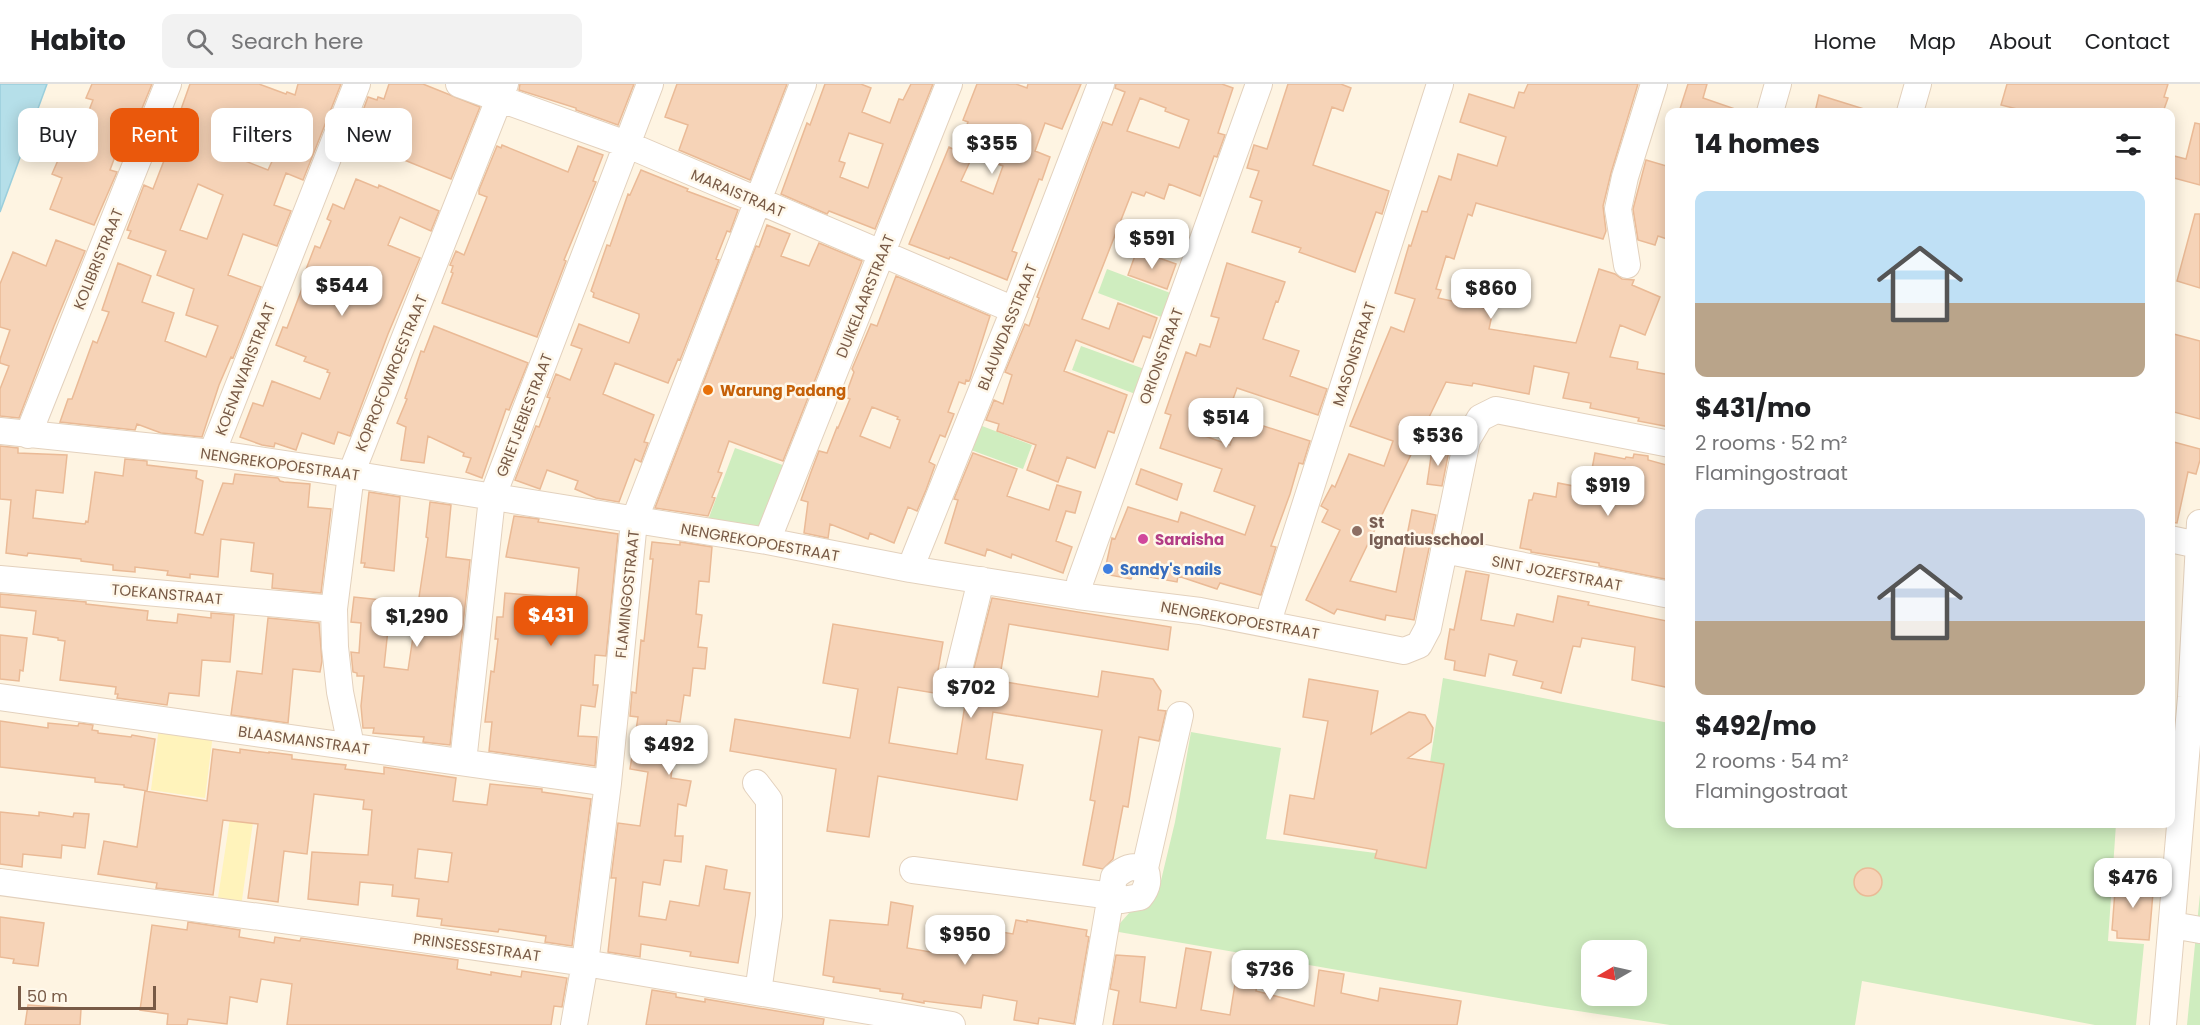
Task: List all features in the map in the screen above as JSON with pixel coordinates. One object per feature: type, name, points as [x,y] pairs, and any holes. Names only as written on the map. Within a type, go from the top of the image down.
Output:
[{"type":"street","name":"KOLIBRISTRAAT","points":[[28,435],[168,84]]},
{"type":"street","name":"KOENAWARISTRAAT","points":[[212,453],[357,84]]},
{"type":"street","name":"MARAISTRAAT","points":[[459,84],[502,91],[1014,310]]},
{"type":"street","name":"GRIETJEBIESTRAAT","points":[[463,762],[492,498],[650,84]]},
{"type":"street","name":"FLAMINGOSTRAAT","points":[[574,1025],[585,963],[608,783],[634,521],[803,84]]},
{"type":"street","name":"DUIKELAARSTRAAT","points":[[767,541],[949,84]]},
{"type":"street","name":"BLAUWDASSTRAAT","points":[[910,569],[1014,310],[1101,84]]},
{"type":"street","name":"ORIONSTRAAT","points":[[1078,596],[1084,571],[1259,84]]},
{"type":"street","name":"MASONSTRAAT","points":[[1269,624],[1440,84]]},
{"type":"street","points":[[1627,265],[1618,209],[1625,177],[1654,84]]},
{"type":"street","points":[[1771,108],[1778,84]]},
{"type":"street","points":[[1911,108],[1918,84]]},
{"type":"street","name":"KOPROFOWROESTRAAT","points":[[351,746],[340,692],[334,609],[351,474],[502,91]]},
{"type":"street","points":[[1444,550],[1467,440],[1480,418],[1496,410],[1665,443]]},
{"type":"street","name":"NENGREKOPOESTRAAT","points":[[0,431],[212,453],[351,474],[767,541],[910,569],[1078,596],[1200,611],[1404,651],[1419,645],[1428,628],[1444,550]]},
{"type":"street","points":[[2163,1025],[2172,925],[2181,695],[2199,534],[2175,538]]},
{"type":"street","name":"SINT JOZEFSTRAAT","points":[[1444,550],[1665,594]]},
{"type":"street","name":"TOEKANSTRAAT","points":[[0,579],[334,609]]},
{"type":"street","points":[[954,690],[981,580]]},
{"type":"street","name":"BLAASMANSTRAAT","points":[[0,697],[608,783]]},
{"type":"street","points":[[913,870],[1112,896],[1122,900],[1140,897],[1146,890],[1149,879],[1145,868],[1180,715]]},
{"type":"street","points":[[756,783],[769,800],[769,916],[758,992]]},
{"type":"street","name":"PRINSESSESTRAAT","points":[[0,882],[585,963],[952,1025]]},
{"type":"street","points":[[1089,1025],[1112,896]]},
{"type":"street","points":[[2172,925],[2200,930]]},
{"type":"green space","points":[[1107,269],[1173,294],[1164,318],[1098,293]]},
{"type":"green space","points":[[1081,346],[1147,370],[1138,395],[1072,370]]},
{"type":"green space","points":[[969,421],[1032,445],[1023,469],[960,446]]},
{"type":"green space","points":[[735,448],[791,468],[766,529],[705,528]]},
{"type":"green space","points":[[1443,678],[1665,722],[1665,828],[2116,828],[2108,941],[2144,944],[2136,1025],[2095,1025],[1862,981],[1855,1025],[1670,1025],[1545,1006],[1113,931],[1130,912],[1158,893],[1175,822],[1191,732],[1281,748],[1266,839],[1415,860]]},
{"type":"green space","points":[[2200,894],[2200,1025],[2187,1025]]},
{"type":"sand","points":[[159,727],[213,734],[205,798],[151,790]]},
{"type":"sand","points":[[232,805],[255,808],[241,907],[217,904]]},
{"type":"water","points":[[0,84],[47,84],[38,108],[18,108],[18,162],[0,212]]},
{"type":"building","points":[[92,84],[152,84],[142,108],[110,108],[110,162],[113,162],[110,170],[117,172],[94,225],[50,209],[62,178],[52,174],[57,162],[98,162],[98,108],[90,108],[93,100],[86,98]]},
{"type":"building","points":[[190,84],[259,84],[295,95],[298,84],[341,84],[332,108],[325,108],[325,124],[313,155],[313,108],[211,108],[211,162],[248,162],[268,170],[272,162],[310,162],[303,180],[286,173],[274,205],[291,211],[277,246],[243,234],[228,275],[261,287],[233,358],[231,357],[219,385],[202,437],[161,433],[137,424],[135,430],[60,422],[68,399],[72,399],[93,341],[97,343],[109,312],[102,310],[118,263],[151,276],[142,302],[174,313],[165,341],[206,357],[218,326],[186,315],[194,289],[157,275],[166,251],[128,238],[131,231],[127,230],[144,185],[153,189],[163,162],[199,162],[199,108],[181,108]],"holes":[[[198,184],[223,195],[207,239],[180,230]]]},
{"type":"building","points":[[389,84],[423,84],[480,107],[451,179],[409,162],[412,162],[412,108],[364,108],[368,97],[377,100],[378,97],[384,99]]},
{"type":"building","points":[[520,84],[634,84],[618,125],[576,110],[576,108],[519,90]]},
{"type":"building","points":[[677,84],[787,84],[750,180],[679,150],[688,125],[665,117]]},
{"type":"building","points":[[825,84],[861,84],[871,88],[862,112],[890,123],[899,99],[903,100],[911,84],[933,84],[875,229],[829,211],[827,214],[781,194],[807,123],[810,125]],"holes":[[[849,133],[883,144],[868,188],[840,177],[845,163],[839,161]]]},
{"type":"building","points":[[977,84],[1016,84],[1027,88],[1028,84],[1081,84],[1062,129],[1045,123],[1035,151],[1050,157],[1042,180],[1039,179],[1012,251],[1017,253],[1007,280],[950,257],[949,259],[909,244],[949,147],[957,151],[968,122],[963,120]],"holes":[[[973,155],[1003,166],[993,194],[961,181]]]},
{"type":"building","points":[[1116,84],[1222,84],[1233,88],[1218,133],[1225,135],[1217,157],[1214,156],[1200,196],[1169,184],[1164,199],[1146,192],[1144,196],[1132,192],[1082,319],[1109,329],[1118,303],[1157,318],[1150,338],[1143,336],[1133,362],[1076,340],[1064,371],[1127,395],[1114,433],[1108,431],[1095,468],[1067,457],[1058,482],[1027,470],[1036,445],[997,431],[999,424],[986,420],[994,400],[1003,404],[1012,375],[1005,372],[1025,324],[1029,326],[1039,298],[1037,297],[1103,122],[1112,125],[1125,92],[1115,88]],"holes":[[[1140,98],[1166,108],[1165,111],[1189,120],[1179,148],[1127,131]]]},
{"type":"building","points":[[1288,84],[1341,84],[1351,88],[1343,111],[1332,107],[1313,165],[1389,191],[1382,214],[1376,212],[1355,272],[1299,252],[1301,248],[1252,232],[1262,201],[1250,197],[1259,171],[1247,168],[1254,145],[1267,149]]},
{"type":"building","points":[[1528,84],[1638,84],[1603,206],[1606,231],[1603,239],[1476,203],[1472,216],[1468,214],[1454,259],[1446,256],[1436,289],[1441,290],[1438,298],[1493,310],[1489,329],[1576,343],[1599,269],[1622,279],[1634,280],[1632,285],[1660,297],[1645,335],[1620,325],[1610,357],[1638,362],[1637,369],[1665,374],[1665,426],[1590,408],[1591,403],[1563,398],[1569,373],[1534,366],[1529,394],[1473,383],[1472,386],[1446,382],[1350,581],[1396,592],[1412,510],[1436,515],[1414,620],[1386,615],[1385,620],[1337,609],[1334,614],[1306,600],[1340,530],[1322,522],[1328,510],[1321,506],[1332,485],[1335,487],[1349,454],[1384,466],[1393,441],[1350,426],[1391,327],[1404,332],[1415,299],[1395,293],[1409,245],[1411,246],[1422,211],[1427,212],[1439,176],[1451,180],[1458,154],[1497,166],[1506,137],[1460,122],[1469,94],[1514,108],[1519,92],[1524,93]]},
{"type":"building","points":[[1688,84],[1707,84],[1703,98],[1732,108],[1680,108]]},
{"type":"building","points":[[2007,84],[2168,84],[2164,97],[2168,98],[2164,108],[2013,108],[2001,105]]},
{"type":"building","points":[[1819,95],[1861,108],[1816,108]]},
{"type":"building","points":[[2195,123],[2200,124],[2200,185],[2175,178],[2175,156],[2186,159]]},
{"type":"building","points":[[502,145],[568,172],[578,146],[603,155],[593,181],[596,182],[564,260],[566,261],[537,337],[442,303],[453,273],[451,272],[453,266],[450,265],[456,251],[464,255],[487,197],[479,194],[479,190],[497,146],[501,148]]},
{"type":"building","points":[[1646,160],[1665,166],[1665,238],[1658,236],[1655,245],[1638,240],[1633,209]]},
{"type":"building","points":[[641,170],[688,189],[687,191],[738,210],[716,259],[719,260],[680,360],[678,359],[668,383],[615,363],[603,394],[654,415],[644,442],[648,443],[641,462],[635,459],[619,502],[596,498],[575,489],[578,481],[547,470],[540,489],[515,480],[536,426],[539,427],[556,374],[570,380],[582,349],[571,345],[579,324],[629,343],[639,314],[593,297],[594,293],[591,291],[628,194],[630,195]]},
{"type":"building","points":[[356,179],[378,188],[379,185],[439,211],[431,231],[400,217],[388,245],[420,258],[388,334],[350,436],[338,432],[334,444],[302,433],[296,450],[275,443],[274,447],[262,445],[240,437],[253,403],[263,406],[272,381],[320,399],[330,373],[327,372],[328,370],[304,361],[306,357],[276,345],[283,327],[287,328],[308,273],[305,272],[315,246],[320,248],[331,221],[327,219],[333,204],[344,209]]},
{"type":"building","points":[[2195,214],[2200,214],[2200,288],[2177,281]]},
{"type":"building","points":[[767,225],[790,234],[781,256],[809,266],[819,243],[862,261],[783,461],[729,441],[718,472],[722,473],[712,497],[715,498],[708,516],[655,508],[756,246],[759,247]]},
{"type":"building","points":[[56,240],[85,251],[19,418],[0,416],[0,389],[9,366],[0,363],[0,359],[10,330],[0,327],[0,284],[13,252],[46,266]]},
{"type":"building","points":[[1137,250],[1176,264],[1167,289],[1128,275]]},
{"type":"building","points":[[1227,263],[1285,282],[1263,339],[1299,351],[1290,376],[1327,389],[1318,415],[1237,388],[1229,410],[1213,404],[1202,435],[1230,445],[1239,418],[1310,441],[1303,464],[1299,463],[1271,546],[1276,547],[1261,595],[1220,583],[1217,589],[1178,576],[1177,582],[1133,574],[1131,579],[1104,574],[1112,538],[1115,539],[1128,507],[1178,522],[1181,512],[1245,535],[1255,506],[1214,491],[1222,469],[1160,448],[1171,415],[1165,413],[1186,352],[1196,356],[1200,344],[1210,347],[1219,318],[1211,316]]},
{"type":"building","points":[[896,276],[990,316],[970,379],[966,380],[965,384],[959,382],[948,412],[954,414],[945,437],[940,435],[929,462],[935,465],[926,490],[917,511],[908,507],[894,543],[870,533],[868,539],[830,524],[828,538],[804,533],[808,502],[801,500],[819,451],[827,453],[850,399],[845,397],[854,372],[852,369],[871,324],[877,326]],"holes":[[[872,407],[898,417],[897,419],[900,420],[890,448],[860,436]]]},
{"type":"building","points":[[434,326],[528,363],[509,410],[506,409],[482,478],[466,472],[471,458],[463,456],[464,453],[428,436],[424,463],[401,460],[406,427],[397,423],[407,399],[405,398],[421,351],[424,352]]},
{"type":"building","points":[[2175,334],[2200,341],[2200,419],[2175,412]]},
{"type":"building","points":[[2175,442],[2200,449],[2196,474],[2188,472],[2177,523],[2175,523]]},
{"type":"building","points":[[0,446],[18,448],[18,453],[67,455],[63,493],[36,490],[33,518],[85,524],[86,521],[88,522],[95,472],[123,476],[125,459],[147,461],[147,465],[197,471],[196,478],[203,481],[195,533],[203,535],[223,483],[233,484],[235,474],[310,484],[308,507],[331,509],[321,593],[272,588],[273,574],[251,571],[254,543],[221,539],[218,577],[190,574],[190,578],[167,575],[168,571],[135,567],[135,572],[113,570],[113,565],[81,561],[81,559],[6,553],[11,500],[0,499]]},
{"type":"building","points":[[1432,450],[1449,451],[1442,486],[1427,484]]},
{"type":"building","points":[[973,453],[1017,469],[1007,496],[1049,510],[1057,485],[1081,492],[1075,513],[1066,511],[1056,541],[1072,547],[1063,573],[1012,554],[1011,558],[987,549],[985,556],[945,543],[958,500],[954,499]]},
{"type":"building","points":[[1595,453],[1625,459],[1626,457],[1633,458],[1634,454],[1648,456],[1648,460],[1665,465],[1665,579],[1599,566],[1599,563],[1531,552],[1531,550],[1520,548],[1529,500],[1532,500],[1534,493],[1556,497],[1558,483],[1579,487],[1583,467],[1592,469]]},
{"type":"building","points":[[1141,469],[1182,484],[1177,500],[1136,484]]},
{"type":"building","points":[[369,492],[400,497],[394,571],[364,567],[365,563],[361,563]]},
{"type":"building","points":[[430,502],[451,505],[446,557],[470,560],[450,745],[423,742],[424,737],[373,733],[374,728],[363,728],[361,706],[364,676],[357,676],[357,673],[353,672],[351,652],[359,653],[361,623],[351,622],[354,597],[391,601],[384,667],[408,670],[428,538],[426,537]]},
{"type":"building","points":[[514,516],[539,519],[538,522],[618,534],[606,656],[595,655],[593,685],[598,685],[595,707],[581,705],[578,736],[597,737],[595,766],[489,751],[492,722],[485,722],[491,671],[494,672],[498,639],[495,639],[497,617],[503,617],[505,593],[576,599],[579,568],[506,557]]},
{"type":"building","points":[[652,542],[680,545],[680,542],[712,547],[709,582],[699,581],[696,614],[702,615],[698,647],[707,648],[705,669],[693,668],[690,696],[684,695],[680,722],[667,720],[662,751],[674,753],[671,778],[691,781],[686,806],[678,804],[675,836],[683,836],[681,862],[664,860],[660,885],[643,882],[639,916],[666,920],[670,901],[699,906],[706,866],[727,870],[724,889],[750,893],[738,963],[690,956],[691,952],[641,944],[640,957],[608,952],[616,878],[611,878],[618,823],[640,826],[648,772],[630,769],[638,717],[630,716],[632,692],[636,693],[641,640],[644,641],[653,559],[650,559]]},
{"type":"building","points":[[1466,571],[1489,575],[1481,620],[1514,626],[1517,614],[1553,622],[1558,596],[1589,602],[1588,605],[1665,621],[1665,687],[1632,680],[1635,647],[1582,638],[1580,647],[1573,646],[1561,693],[1541,688],[1543,682],[1513,675],[1517,661],[1489,654],[1485,676],[1454,670],[1455,661],[1445,659],[1450,629],[1454,630]]},
{"type":"building","points":[[0,594],[86,602],[86,604],[148,611],[147,620],[177,623],[178,614],[211,618],[211,613],[234,615],[230,662],[202,660],[199,696],[169,693],[167,705],[117,698],[116,687],[60,680],[65,641],[33,634],[36,611],[0,607]]},
{"type":"building","points":[[992,598],[1171,627],[1168,650],[1009,624],[999,681],[1098,697],[1102,671],[1153,679],[1161,691],[1158,710],[1166,711],[1159,741],[1139,737],[1128,807],[1123,806],[1113,859],[1103,869],[1083,865],[1095,801],[1090,800],[1102,730],[993,712],[986,759],[1023,765],[1017,800],[878,776],[869,837],[827,831],[836,769],[730,751],[735,719],[850,738],[858,689],[823,683],[833,624],[943,642],[934,693],[898,687],[889,743],[957,754],[966,699]]},
{"type":"building","points":[[268,618],[319,623],[322,661],[320,672],[293,669],[288,723],[231,715],[237,671],[262,674]]},
{"type":"building","points":[[0,635],[27,638],[23,671],[20,670],[19,681],[0,679]]},
{"type":"building","points":[[1309,679],[1378,691],[1371,734],[1409,712],[1425,715],[1433,728],[1431,742],[1408,758],[1444,764],[1426,868],[1375,858],[1377,850],[1284,834],[1290,795],[1314,799],[1328,721],[1303,717]]},
{"type":"building","points":[[0,721],[48,728],[48,723],[78,726],[79,723],[93,725],[92,730],[98,733],[155,739],[147,791],[124,787],[124,785],[95,782],[95,778],[0,767]]},
{"type":"building","points":[[213,749],[240,753],[240,749],[292,755],[292,759],[346,765],[345,769],[384,774],[384,767],[456,778],[453,801],[487,805],[490,784],[542,789],[542,792],[591,799],[572,946],[545,942],[546,936],[499,929],[498,932],[441,925],[442,919],[417,916],[419,899],[392,896],[393,885],[360,882],[358,905],[308,899],[312,852],[368,855],[372,810],[363,809],[364,800],[314,794],[307,854],[284,851],[278,902],[248,898],[258,824],[223,820],[213,895],[156,888],[157,883],[98,874],[104,841],[137,847],[145,791],[207,801]],"holes":[[[418,849],[452,853],[448,882],[415,878]]]},
{"type":"building","points":[[0,812],[39,816],[39,812],[73,817],[74,813],[89,814],[85,848],[62,845],[61,858],[23,854],[22,867],[0,864]]},
{"type":"building","points":[[1868,868],[1878,872],[1882,882],[1878,892],[1868,896],[1858,892],[1854,882],[1858,872]]},
{"type":"building","points":[[2116,878],[2154,881],[2149,940],[2117,938],[2117,931],[2112,930]]},
{"type":"building","points":[[891,902],[913,906],[907,948],[936,953],[937,945],[969,951],[972,931],[995,935],[996,931],[1013,934],[1016,920],[1087,930],[1086,936],[1089,937],[1074,1024],[1039,1018],[1038,1024],[1014,1020],[1017,1001],[983,995],[981,1008],[924,1001],[924,1003],[902,999],[903,994],[833,982],[834,977],[823,975],[830,920],[888,925]]},
{"type":"building","points":[[0,917],[44,923],[38,966],[13,963],[14,959],[0,957]]},
{"type":"building","points":[[188,922],[240,930],[239,937],[274,943],[275,937],[300,941],[301,938],[458,960],[457,969],[491,975],[491,972],[521,977],[522,971],[567,978],[562,1007],[554,1006],[551,1025],[287,1025],[292,984],[261,979],[257,1002],[230,997],[227,1024],[188,1019],[187,1025],[167,1025],[168,1014],[140,1010],[152,925],[187,930]]},
{"type":"building","points":[[1186,948],[1211,952],[1201,1010],[1230,1015],[1239,959],[1260,962],[1256,991],[1314,1006],[1319,970],[1344,974],[1341,993],[1378,1001],[1380,988],[1461,1001],[1457,1025],[1113,1025],[1119,991],[1110,989],[1116,955],[1145,957],[1140,1002],[1176,1008]]},
{"type":"building","points":[[652,990],[705,1002],[705,999],[824,1019],[823,1025],[646,1025]]},
{"type":"building","points":[[28,1005],[81,1009],[80,1025],[25,1025]]},
{"type":"place","name":"Warung Padang","points":[[708,390]]},
{"type":"place","name":"St Ignatiusschool","points":[[1357,531]]},
{"type":"place","name":"Saraisha","points":[[1143,539]]},
{"type":"place","name":"Sandy's nails","points":[[1108,569]]}]
